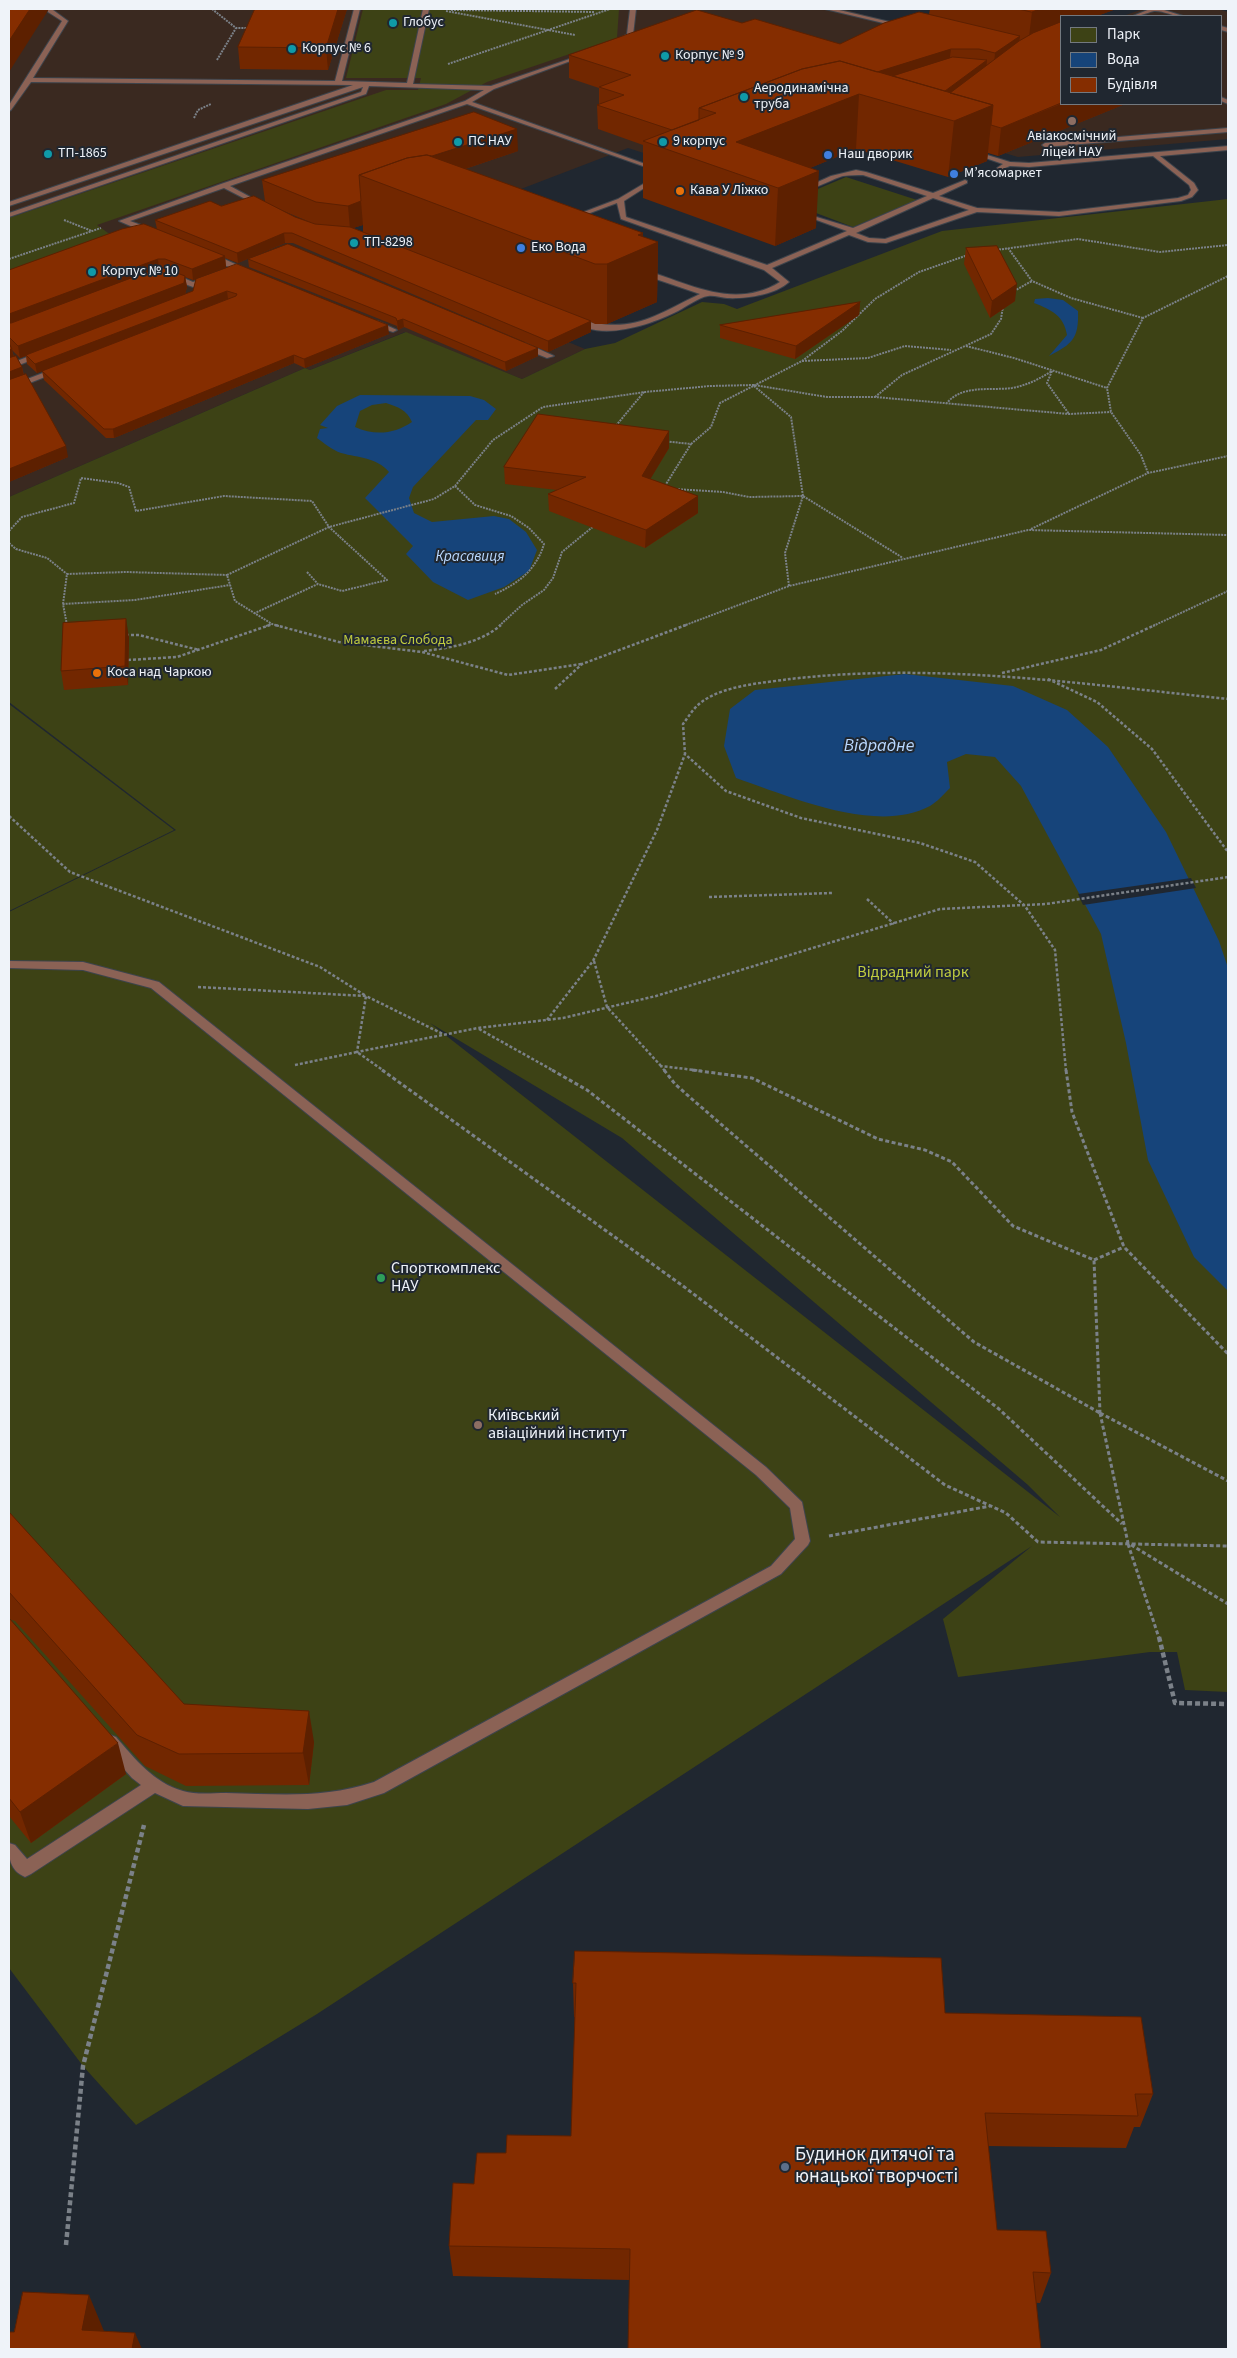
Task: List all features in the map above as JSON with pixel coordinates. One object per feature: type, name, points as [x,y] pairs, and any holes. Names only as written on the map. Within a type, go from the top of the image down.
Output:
[{"type":"lane","points":[[9,109],[66,21],[50,11],[51,9]]},
{"type":"lane","points":[[338,83],[357,9]]},
{"type":"lane","points":[[410,85],[426,9]]},
{"type":"lane","points":[[607,46],[630,35],[632,9]]},
{"type":"lane","points":[[828,9],[908,27]]},
{"type":"lane","points":[[1139,15],[1155,9],[1176,15]]},
{"type":"lane","points":[[123,221],[467,102],[492,88],[590,52]]},
{"type":"lane","points":[[29,80],[338,83],[492,88]]},
{"type":"lane","points":[[9,204],[346,88],[367,84]]},
{"type":"lane","points":[[9,215],[364,92],[367,84]]},
{"type":"lane","points":[[467,102],[666,172],[620,200],[565,221]]},
{"type":"lane","points":[[1045,145],[1228,130]]},
{"type":"lane","points":[[964,150],[1010,164],[1029,165],[1228,148]]},
{"type":"lane","points":[[792,195],[844,172],[853,172],[976,210],[1059,214],[1179,200],[1190,196],[1195,190],[1192,184],[1155,155]]},
{"type":"lane","points":[[1000,168],[1010,164]]},
{"type":"lane","points":[[767,268],[965,182]]},
{"type":"lane","points":[[223,185],[273,211]]},
{"type":"lane","points":[[9,196],[32,207]]},
{"type":"lane","points":[[620,200],[623,218],[767,268],[785,282],[779,287],[742,297],[705,295],[630,267]]},
{"type":"lane","points":[[791,209],[868,240],[886,241],[976,210]]},
{"type":"lane","points":[[123,221],[159,235]]},
{"type":"lane","points":[[203,253],[257,275]]},
{"type":"lane","points":[[230,271],[247,264]]},
{"type":"lane","points":[[163,272],[193,285],[220,274]]},
{"type":"lane","points":[[190,296],[193,285]]},
{"type":"lane","points":[[566,317],[594,328],[629,329],[705,295]]},
{"type":"lane","points":[[365,319],[393,330]]},
{"type":"lane","points":[[514,341],[550,356]]},
{"type":"lane","points":[[9,367],[54,349]]},
{"type":"lane","points":[[9,389],[64,368]]},
{"type":"lane","points":[[9,964],[83,966],[155,985],[761,1470],[796,1506],[803,1541],[776,1570],[378,1788],[347,1798],[308,1802],[183,1799],[154,1785],[138,1774],[99,1729]]},
{"type":"lane","points":[[9,1850],[25,1870],[154,1785]]},
{"type":"path","points":[[212,9],[236,28],[251,28]]},
{"type":"path","points":[[412,76],[610,9]]},
{"type":"path","points":[[599,12],[441,10],[616,43]]},
{"type":"path","points":[[9,258],[123,221]]},
{"type":"path","points":[[990,251],[1078,239],[1160,252],[1228,245]]},
{"type":"path","points":[[1008,248],[1032,281],[1072,298],[1143,318]]},
{"type":"path","points":[[655,493],[663,489],[691,444],[711,428],[720,403],[802,361],[842,331],[875,299],[919,272],[972,254]]},
{"type":"path","points":[[1148,473],[1140,455],[1111,412],[1107,388],[1143,318],[1228,276]]},
{"type":"path","points":[[1011,293],[1032,281]]},
{"type":"path","points":[[875,397],[902,375],[952,350],[991,334],[1001,319],[1003,304]]},
{"type":"path","points":[[802,361],[868,358],[905,346],[952,350]]},
{"type":"path","points":[[965,346],[1107,388]]},
{"type":"path","points":[[946,404],[953,395],[977,389],[1012,388],[1032,383],[1052,371]]},
{"type":"path","points":[[1052,371],[1047,383],[1069,414]]},
{"type":"path","points":[[754,385],[791,416],[802,496],[785,553],[788,586]]},
{"type":"path","points":[[9,543],[16,549],[47,558],[67,574],[126,572],[227,575],[329,528],[378,512],[434,499],[455,486],[493,440],[543,407],[645,392],[710,386],[754,385],[828,397],[875,397],[1069,414],[1111,412]]},
{"type":"path","points":[[607,435],[645,392]]},
{"type":"path","points":[[691,444],[607,435],[588,442],[565,478],[663,489],[694,489],[749,497],[802,496],[903,558]]},
{"type":"path","points":[[227,575],[235,601],[272,624],[339,642],[422,652],[508,675],[582,664],[788,586],[1028,530],[1148,473],[1228,456]]},
{"type":"path","points":[[9,532],[22,517],[74,503],[81,478],[118,483],[129,487],[136,511],[198,502],[224,496],[312,501],[329,528],[387,580],[342,591],[318,584],[307,572]]},
{"type":"path","points":[[455,486],[475,505],[511,516],[529,528],[544,544],[541,556],[533,571],[495,594]]},
{"type":"path","points":[[422,652],[456,647],[495,630],[522,605],[544,590],[553,578],[562,552],[598,524]]},
{"type":"path","points":[[1028,530],[1228,535]]},
{"type":"path","points":[[67,574],[63,604],[68,629]]},
{"type":"path","points":[[255,613],[318,584]]},
{"type":"path","points":[[63,604],[135,600],[230,585]]},
{"type":"path","points":[[997,674],[1101,650],[1228,591]]},
{"type":"path","points":[[128,660],[177,657],[272,624]]},
{"type":"path","points":[[119,636],[139,635],[199,650]]},
{"type":"path","points":[[555,689],[582,664]]},
{"type":"path","points":[[547,1020],[594,961],[657,830],[685,754],[683,724],[704,699],[746,685],[853,671],[923,670],[1044,677],[1149,692],[1228,699]]},
{"type":"path","points":[[1044,677],[1096,702],[1152,749],[1228,852]]},
{"type":"path","points":[[685,754],[726,791],[802,818],[920,843],[975,862],[1025,906],[1054,950],[1062,1045],[1072,1112],[1124,1247],[1228,1354]]},
{"type":"path","points":[[9,816],[70,872],[320,967],[366,996],[444,1035]]},
{"type":"path","points":[[263,1072],[478,1028],[547,1020],[656,996],[940,909],[1025,906],[1227,878]]},
{"type":"path","points":[[710,897],[832,893]]},
{"type":"path","points":[[867,899],[894,924]]},
{"type":"path","points":[[594,961],[607,1007],[675,1084],[974,1342],[1100,1413],[1228,1481]]},
{"type":"path","points":[[155,985],[366,996]]},
{"type":"path","points":[[357,1052],[366,996]]},
{"type":"path","points":[[478,1028],[587,1090],[999,1409],[1122,1525]]},
{"type":"path","points":[[357,1052],[683,1286],[945,1485],[1006,1513],[1038,1542],[1228,1546]]},
{"type":"path","points":[[661,1066],[752,1078],[878,1139],[925,1150],[952,1162],[1013,1226],[1094,1260],[1124,1247]]},
{"type":"path","points":[[1094,1260],[1100,1413],[1122,1525],[1164,1652],[1175,1703],[1228,1704]]},
{"type":"path","points":[[803,1541],[991,1506]]},
{"type":"path","points":[[1128,1543],[1228,1604]]},
{"type":"path","points":[[66,2245],[83,2066],[154,1785]]},
{"type":"shaded area","points":[[9,9],[843,9],[919,30],[1060,105],[1222,105],[1222,15],[1126,15],[1143,9],[1218,9],[1228,12],[1228,139],[1018,157],[963,141],[949,134],[675,163],[628,148],[500,197],[454,178],[303,231],[585,349],[522,379],[405,332],[310,370],[305,368],[9,497]]},
{"type":"green space","points":[[363,9],[619,9],[617,38],[487,82],[446,104],[97,225],[115,238],[9,277],[9,214],[15,216],[386,90],[418,90],[421,78],[346,78]]},
{"type":"green space","points":[[846,177],[917,200],[853,227],[787,202]]},
{"type":"green space","points":[[1228,199],[1228,1692],[1185,1690],[1177,1652],[1150,1652],[958,1677],[943,1619],[1032,1546],[317,2014],[136,2125],[83,2066],[9,1968],[9,912],[176,830],[9,702],[9,497],[305,368],[310,370],[406,332],[522,379],[585,349],[615,343],[702,302],[724,304],[737,309],[942,231]],"holes":[[[430,1023],[622,1138],[1028,1485],[1060,1517]]]},
{"type":"green space","points":[[9,704],[174,830],[9,911]]},
{"type":"water","points":[[1035,299],[1063,300],[1078,311],[1077,328],[1073,339],[1069,344],[1049,356],[1067,335],[1063,323],[1056,314],[1034,303]]},
{"type":"water","name":"Красавиця","points":[[360,395],[470,396],[484,400],[496,409],[488,420],[476,420],[413,487],[409,498],[414,513],[432,522],[494,516],[509,519],[526,532],[537,550],[529,571],[504,587],[468,600],[433,582],[406,554],[413,546],[365,498],[389,472],[379,463],[338,452],[317,438],[320,429],[328,428],[320,425],[337,406]],"holes":[[[386,403],[405,412],[412,422],[398,429],[377,433],[355,427],[360,411],[372,405]]]},
{"type":"water","name":"Відрадне","points":[[905,674],[1013,686],[1067,710],[1108,747],[1166,832],[1219,941],[1228,968],[1228,1291],[1194,1257],[1148,1160],[1126,1043],[1101,934],[1021,786],[995,757],[966,754],[947,762],[950,788],[938,800],[930,806],[908,814],[884,816],[859,815],[833,810],[736,778],[724,746],[730,709],[755,690]]},
{"type":"pier","points":[[1191,878],[1196,888],[1083,905],[1078,894]]},
{"type":"building","points":[[9,9],[30,9],[9,41]]},
{"type":"building","points":[[255,9],[338,9],[326,48],[238,47]]},
{"type":"building","points":[[1019,9],[1040,9],[1032,12]]},
{"type":"building","points":[[697,10],[742,23],[755,19],[840,44],[884,23],[919,12],[1020,36],[995,53],[979,49],[951,49],[877,72],[840,61],[802,69],[699,108],[699,120],[672,130],[597,105],[624,95],[599,87],[631,75],[569,55]]},
{"type":"building","points":[[1060,22],[1060,103],[1001,128],[991,125],[993,105],[950,93],[1019,41]]},
{"type":"building","points":[[953,57],[987,60],[945,91],[893,76]]},
{"type":"building","points":[[840,61],[993,105],[954,121],[859,94],[736,142],[819,171],[778,188],[643,141],[716,113],[699,108],[802,69]]},
{"type":"building","points":[[474,112],[517,129],[432,156],[407,158],[359,175],[361,201],[348,206],[316,202],[262,180]]},
{"type":"building","points":[[427,155],[643,233],[638,235],[658,242],[607,264],[595,264],[359,175],[407,158]]},
{"type":"building","points":[[254,196],[295,217],[315,224],[350,227],[591,321],[548,341],[292,233],[284,233],[237,253],[155,220],[210,201],[221,206]]},
{"type":"building","points":[[144,224],[225,256],[192,269],[165,259],[158,259],[9,314],[9,270],[122,229]]},
{"type":"building","points":[[288,244],[538,348],[505,362],[403,319],[397,321],[396,318],[248,259]]},
{"type":"building","points":[[997,246],[1017,284],[992,301],[966,248]]},
{"type":"building","points":[[237,264],[388,325],[304,359],[294,355],[113,429],[104,429],[42,371],[237,294],[227,291],[35,364],[26,355],[193,291],[196,279]]},
{"type":"building","points":[[161,267],[185,276],[184,283],[18,346],[9,337],[9,323]]},
{"type":"building","points":[[860,302],[796,346],[720,325]]},
{"type":"building","points":[[16,356],[22,367],[9,372],[9,358]]},
{"type":"building","points":[[26,374],[66,446],[9,469],[9,380]]},
{"type":"building","points":[[538,414],[669,431],[642,476],[698,496],[646,530],[548,494],[586,477],[504,467]]},
{"type":"building","points":[[126,619],[125,666],[61,671],[63,623]]},
{"type":"building","points":[[9,1512],[184,1704],[309,1711],[303,1753],[179,1754],[137,1735],[9,1592]]},
{"type":"building","points":[[9,1618],[118,1743],[20,1812],[9,1798]]},
{"type":"building","name":"Будинок дитячої та юнацької творчості","points":[[575,1951],[941,1958],[945,2013],[1141,2017],[1153,2094],[1135,2094],[1138,2116],[985,2113],[997,2230],[1046,2231],[1051,2273],[1033,2272],[1041,2349],[628,2349],[630,2249],[449,2246],[453,2183],[474,2184],[477,2153],[506,2153],[507,2135],[571,2136],[576,1983],[573,1983]]},
{"type":"building","points":[[23,2292],[89,2295],[82,2330],[135,2333],[132,2349],[9,2349],[9,2332],[14,2332]]},
{"type":"place","name":"Глобус","points":[[393,23]]},
{"type":"place","name":"Корпус № 6","points":[[292,49]]},
{"type":"place","name":"Корпус № 9","points":[[665,56]]},
{"type":"place","name":"Аеродинамічна труба","points":[[744,97]]},
{"type":"place","name":"Авіакосмічний ліцей НАУ","points":[[1072,121]]},
{"type":"place","name":"ПС НАУ","points":[[458,142]]},
{"type":"place","name":"9 корпус","points":[[663,142]]},
{"type":"place","name":"ТП-1865","points":[[48,154]]},
{"type":"place","name":"Наш дворик","points":[[828,155]]},
{"type":"place","name":"М’ясомаркет","points":[[954,174]]},
{"type":"place","name":"Кава У Ліжко","points":[[680,191]]},
{"type":"place","name":"ТП-8298","points":[[354,243]]},
{"type":"place","name":"Еко Вода","points":[[521,248]]},
{"type":"place","name":"Корпус № 10","points":[[92,272]]},
{"type":"place","name":"Коса над Чаркою","points":[[97,673]]},
{"type":"place","name":"Спорткомплекс НАУ","points":[[381,1278]]},
{"type":"place","name":"Київський авіаційний інститут","points":[[478,1425]]},
{"type":"place","name":"Будинок дитячої та юнацької творчості","points":[[785,2167]]},
{"type":"park label","name":"Мамаєва Слобода","points":[[398,641]]},
{"type":"park label","name":"Відрадний парк","points":[[913,973]]}]
